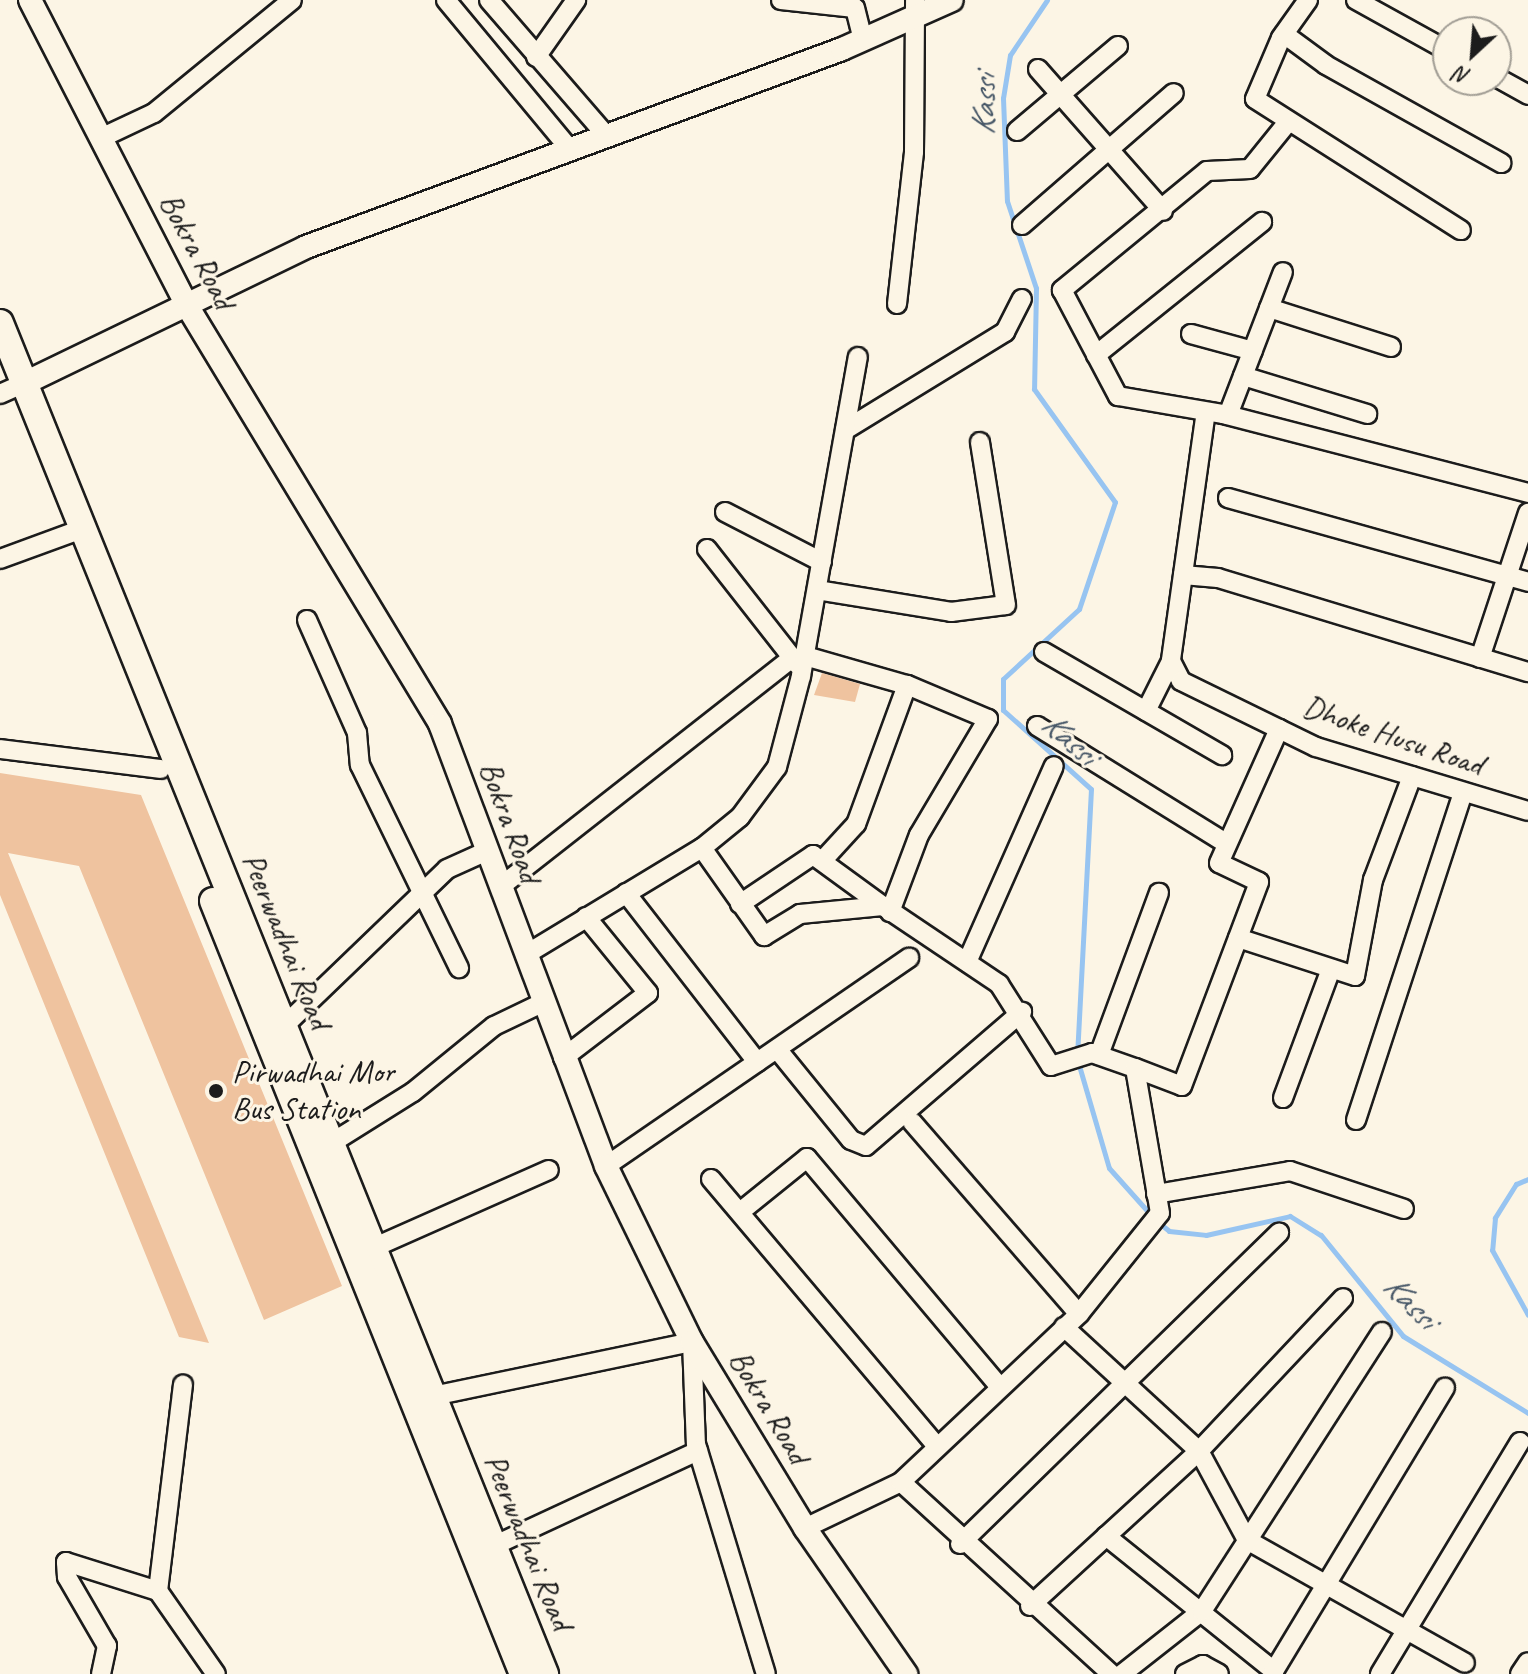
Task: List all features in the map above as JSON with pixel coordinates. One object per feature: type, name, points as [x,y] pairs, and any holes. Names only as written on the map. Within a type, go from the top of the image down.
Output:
[{"type":"main road","name":"Peerwadhai Road","points":[[0,323],[8,384],[333,1142],[545,1674]]},
{"type":"main road","points":[[74,532],[161,769],[523,1674]]},
{"type":"street","name":"Bokra Road","points":[[30,0],[186,304],[440,724],[542,1003],[606,1166],[692,1342],[805,1528],[906,1674]]},
{"type":"street","points":[[103,137],[154,113],[292,0]]},
{"type":"street","points":[[446,0],[569,148]]},
{"type":"street","points":[[489,0],[605,134]]},
{"type":"street","points":[[536,57],[576,0]]},
{"type":"street","points":[[781,0],[855,8],[863,40]]},
{"type":"street","points":[[8,384],[306,247],[863,40],[914,9],[952,0]]},
{"type":"street","points":[[1308,0],[1284,34],[1255,99],[1461,230]]},
{"type":"street","points":[[1356,0],[1432,42]]},
{"type":"street","points":[[897,304],[914,152],[914,9]]},
{"type":"street","points":[[1284,34],[1326,65],[1501,163]]},
{"type":"street","points":[[1017,131],[1118,46]]},
{"type":"street","points":[[1038,69],[1163,211]]},
{"type":"street","points":[[1022,225],[1174,93]]},
{"type":"street","points":[[1288,122],[1250,169],[1207,171],[1163,211],[1062,290],[1118,396],[1228,415],[1528,493]]},
{"type":"street","points":[[1096,355],[1262,222]]},
{"type":"street","points":[[1228,415],[1283,272]]},
{"type":"street","points":[[845,430],[1005,332],[1022,299]]},
{"type":"street","points":[[1269,308],[1391,347]]},
{"type":"street","points":[[1191,334],[1253,351]]},
{"type":"street","points":[[525,955],[702,848],[740,817],[777,767],[817,590],[858,357]]},
{"type":"street","points":[[1243,376],[1367,414]]},
{"type":"street","points":[[1146,711],[1171,661],[1205,418]]},
{"type":"street","points":[[817,590],[951,612],[1006,605],[980,442]]},
{"type":"street","points":[[1228,498],[1528,582]]},
{"type":"street","points":[[725,512],[822,562]]},
{"type":"street","points":[[1480,658],[1528,513]]},
{"type":"street","points":[[0,559],[74,532]]},
{"type":"street","points":[[707,549],[800,661],[907,685],[988,719],[919,835],[886,909]]},
{"type":"street","points":[[1183,575],[1218,578],[1528,672]]},
{"type":"street","points":[[307,620],[357,733],[360,765],[459,968]]},
{"type":"street","points":[[1044,652],[1222,755]]},
{"type":"street","points":[[500,887],[800,661]]},
{"type":"street","name":"Dhoke Husu Road","points":[[1171,661],[1181,681],[1279,729],[1412,776],[1528,811]]},
{"type":"street","points":[[822,861],[856,824],[907,685]]},
{"type":"street","points":[[1037,726],[1226,843]]},
{"type":"street","points":[[740,904],[813,855],[886,909],[967,962],[1022,1012],[1051,1066],[1069,1055],[1099,1055],[1182,1086],[1259,882],[1219,863],[1279,729]]},
{"type":"street","points":[[0,749],[161,769]]},
{"type":"street","points":[[967,962],[1054,766]]},
{"type":"street","points":[[1238,938],[1355,976],[1373,880],[1412,776]]},
{"type":"street","points":[[1356,1120],[1463,792]]},
{"type":"street","points":[[702,848],[764,936],[800,914],[886,909]]},
{"type":"street","points":[[284,1026],[447,869],[487,851]]},
{"type":"street","points":[[626,893],[757,1062]]},
{"type":"street","points":[[1099,1055],[1159,893]]},
{"type":"street","points":[[563,1058],[648,993],[586,917]]},
{"type":"street","points":[[606,1166],[909,958]]},
{"type":"street","points":[[1283,1098],[1331,969]]},
{"type":"street","points":[[333,1142],[413,1092],[494,1026],[542,1003]]},
{"type":"street","points":[[777,1049],[851,1140],[866,1146],[1022,1012]]},
{"type":"street","points":[[805,1528],[901,1482],[936,1445],[1079,1314],[1160,1213],[1135,1068]]},
{"type":"street","points":[[912,1122],[1079,1314]]},
{"type":"street","points":[[740,1212],[807,1158],[1000,1387]]},
{"type":"street","points":[[375,1247],[549,1170]]},
{"type":"street","points":[[1156,1194],[1290,1171],[1404,1209]]},
{"type":"street","points":[[711,1179],[936,1445]]},
{"type":"street","points":[[960,1544],[1279,1233]]},
{"type":"street","points":[[1030,1606],[1199,1451],[1343,1298]]},
{"type":"street","points":[[1064,1327],[1123,1385],[1199,1451],[1247,1540],[1327,1588],[1465,1663]]},
{"type":"street","points":[[1122,1674],[1202,1611],[1382,1332]]},
{"type":"street","points":[[433,1396],[692,1342],[698,1451],[766,1674]]},
{"type":"street","points":[[158,1591],[183,1385]]},
{"type":"street","points":[[1106,1536],[1266,1666],[1278,1671],[1445,1388]]},
{"type":"street","points":[[1380,1674],[1403,1629],[1520,1442]]},
{"type":"street","points":[[493,1546],[698,1451]]},
{"type":"street","points":[[901,1482],[960,1544],[1111,1674]]},
{"type":"street","points":[[101,1674],[107,1646],[67,1577],[66,1562],[158,1591],[216,1674]]},
{"type":"street","points":[[1520,1674],[1528,1662]]},
{"type":"street","points":[[1185,1674],[1203,1665],[1219,1674]]},
{"type":"building","points":[[822,673],[860,684],[855,702],[814,695]]},
{"type":"building","name":"Pirwadhai Mor Bus Station","points":[[0,773],[141,795],[342,1286],[264,1320],[79,866],[8,853],[209,1343],[179,1337],[0,895]]},
{"type":"waterway","name":"Kassi","points":[[1047,0],[1010,55],[1003,98],[1007,201],[1036,288],[1034,389],[1115,502],[1079,609],[1003,679],[1003,710],[1091,789],[1077,1052]]},
{"type":"waterway","name":"Kassi","points":[[1078,1062],[1109,1168],[1151,1215]]},
{"type":"waterway","name":"Kassi","points":[[1528,1179],[1516,1184],[1495,1218],[1492,1250],[1528,1315]]},
{"type":"waterway","name":"Kassi","points":[[1158,1222],[1169,1231],[1206,1235],[1290,1216],[1321,1235],[1403,1336],[1528,1413]]},
{"type":"place","name":"Pirwadhai Mor Bus Station","points":[[216,1091]]}]
